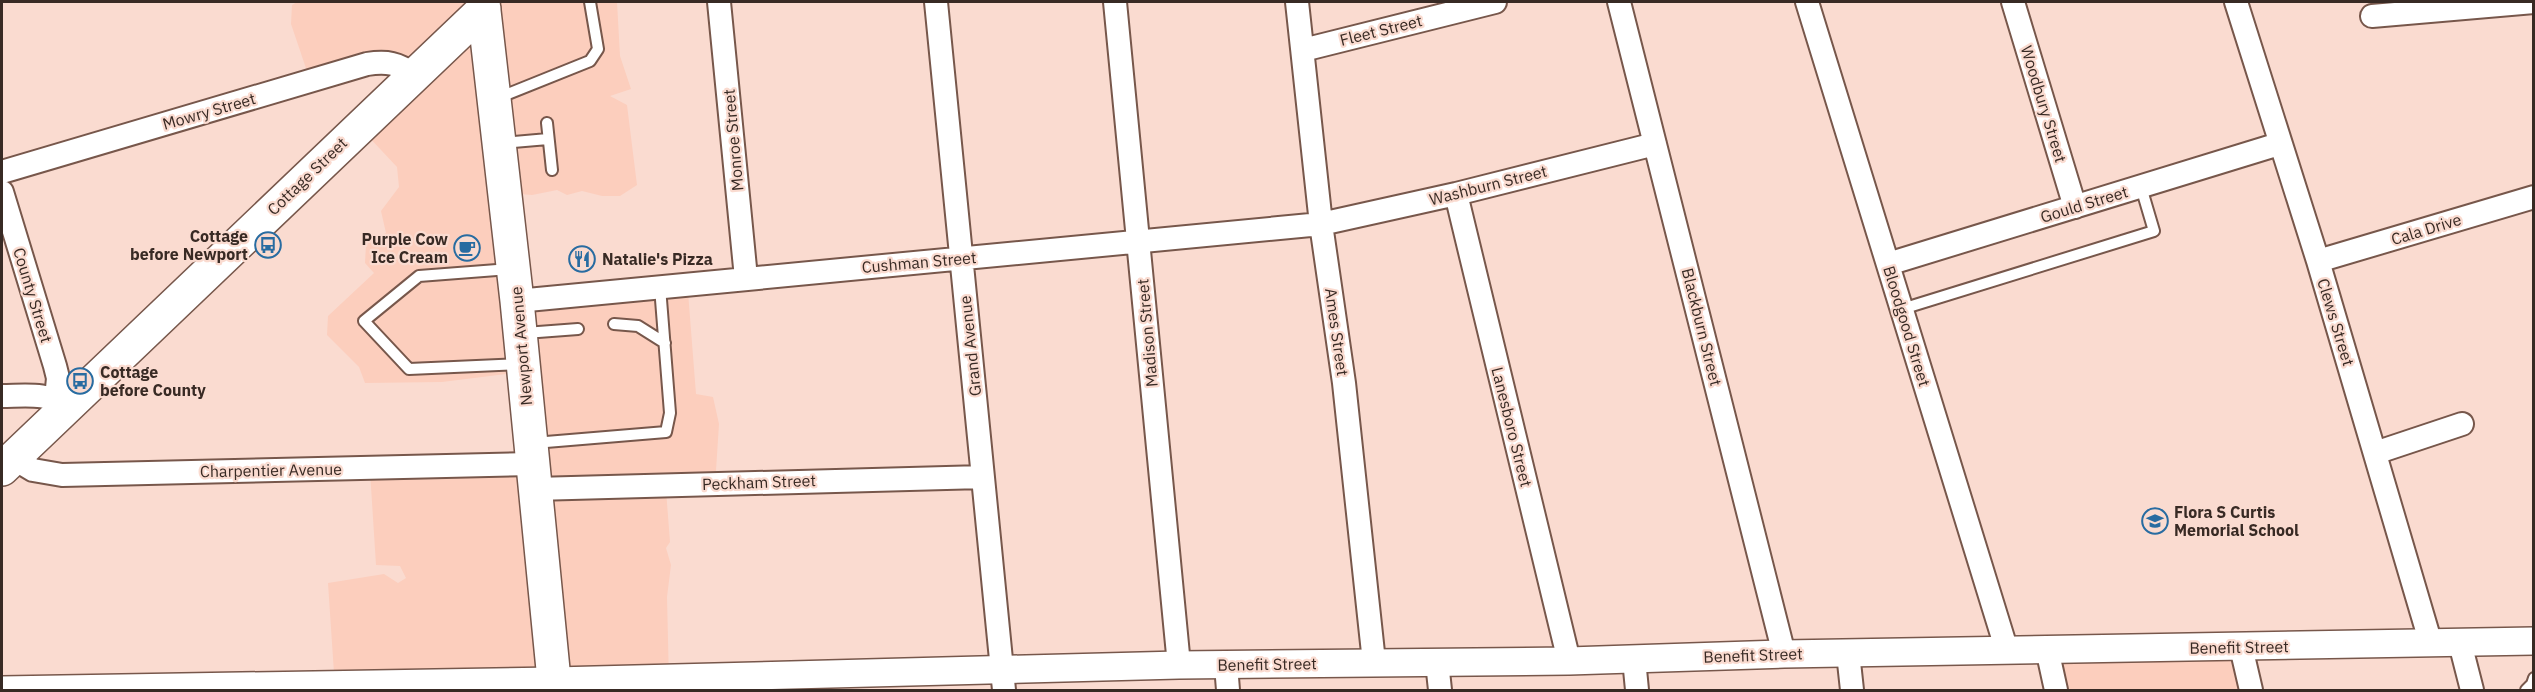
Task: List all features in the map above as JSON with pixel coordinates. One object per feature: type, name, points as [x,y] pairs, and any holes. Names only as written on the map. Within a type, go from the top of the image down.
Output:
[{"type":"main road","name":"Newport Avenue","points":[[484,5],[514,268],[555,686]]},
{"type":"main road","name":"Cottage Street","points":[[7,464],[62,402],[414,75],[484,5]]},
{"type":"street","name":"Monroe Street","points":[[719,2],[746,278]]},
{"type":"street","name":"Grand Avenue","points":[[936,2],[1003,681]]},
{"type":"street","name":"Madison Street","points":[[1115,2],[1179,665]]},
{"type":"street","name":"Ames Street","points":[[1296,2],[1321,224],[1344,383],[1374,662]]},
{"type":"street","name":"Fleet Street","points":[[1303,50],[1495,2]]},
{"type":"street","name":"Blackburn Street","points":[[1619,2],[1784,654]]},
{"type":"street","name":"Bloodgood Street","points":[[1807,2],[2007,651]]},
{"type":"street","name":"Woodbury Street","points":[[2013,2],[2075,207]]},
{"type":"street","name":"Clews Street","points":[[2236,2],[2279,144],[2318,261],[2432,644]]},
{"type":"street","points":[[2372,16],[2534,2]]},
{"type":"street","name":"Mowry Street","points":[[2,172],[368,64],[383,61],[399,64],[414,75]]},
{"type":"street","name":"Washburn Street","points":[[1321,224],[1456,194],[1655,144]]},
{"type":"street","name":"Gould Street","points":[[1888,264],[2279,144]]},
{"type":"street","name":"County Street","points":[[2,192],[55,366],[62,402]]},
{"type":"street","name":"Lanesboro Street","points":[[1456,194],[1569,660]]},
{"type":"street","name":"Cala Drive","points":[[2318,261],[2534,197]]},
{"type":"street","name":"Cushman Street","points":[[517,301],[1321,224]]},
{"type":"street","points":[[2,396],[43,396],[62,402]]},
{"type":"street","points":[[2375,453],[2462,424]]},
{"type":"street","name":"Charpentier Avenue","points":[[7,464],[62,475],[532,465]]},
{"type":"street","name":"Peckham Street","points":[[532,465],[983,477]]},
{"type":"street","name":"Benefit Street","points":[[2,690],[1003,681],[1179,665],[1227,678],[1374,662],[2534,641]]},
{"type":"street","points":[[2460,643],[2472,690]]},
{"type":"street","points":[[2241,647],[2251,690]]},
{"type":"street","points":[[2047,649],[2056,690]]},
{"type":"street","points":[[1848,653],[1852,690]]},
{"type":"street","points":[[1634,659],[1637,690]]},
{"type":"street","points":[[1437,662],[1440,690]]},
{"type":"lane","points":[[495,99],[590,61],[598,49],[590,2]]},
{"type":"lane","points":[[547,123],[552,170]]},
{"type":"lane","points":[[500,144],[548,139]]},
{"type":"lane","points":[[1902,309],[2154,231],[2141,187]]},
{"type":"lane","points":[[514,268],[419,276],[364,321],[409,369],[522,349],[578,329]]},
{"type":"lane","points":[[532,465],[666,432],[670,413],[660,287]]},
{"type":"lane","points":[[614,324],[638,326],[665,343]]},
{"type":"lane","points":[[2526,690],[2534,678]]},
{"type":"shaded area","points":[[297,2],[617,2],[620,56],[631,89],[610,96],[627,105],[637,185],[620,196],[602,196],[582,191],[567,195],[557,190],[532,195],[507,193],[518,301],[688,292],[696,394],[713,397],[719,424],[715,486],[666,490],[670,542],[666,548],[671,565],[667,597],[669,682],[789,688],[789,690],[335,688],[328,583],[384,574],[398,583],[406,578],[400,566],[376,565],[370,471],[529,469],[521,372],[442,382],[365,383],[359,367],[327,335],[328,316],[374,273],[365,263],[366,245],[374,238],[386,233],[381,211],[399,187],[397,167],[366,134],[398,65],[311,83],[291,24],[292,5]]},
{"type":"shaded area","points":[[2239,649],[2255,690],[2057,690],[2056,653]]},
{"type":"place","name":"Cottage before Newport","points":[[268,245]]},
{"type":"place","name":"Purple Cow Ice Cream","points":[[467,248]]},
{"type":"place","name":"Natalie's Pizza","points":[[582,259]]},
{"type":"place","name":"Cottage before County","points":[[80,381]]},
{"type":"place","name":"Flora S Curtis Memorial School","points":[[2155,521]]}]
